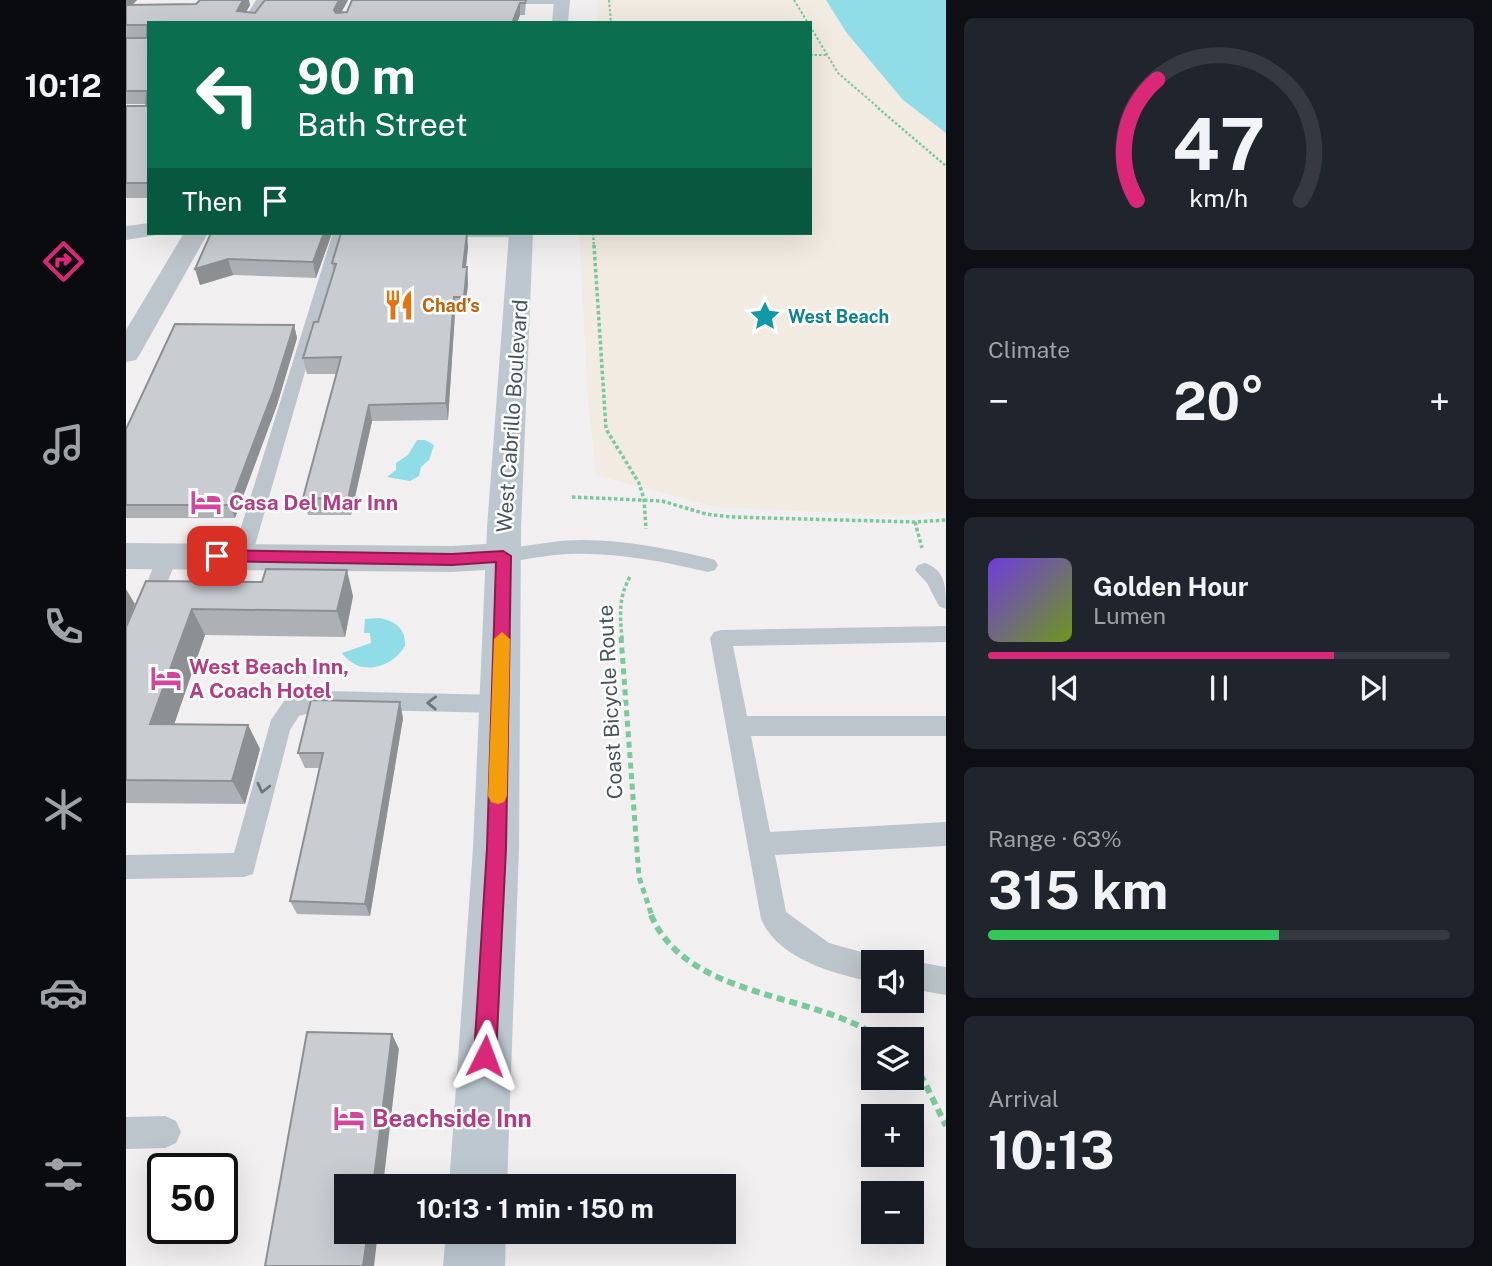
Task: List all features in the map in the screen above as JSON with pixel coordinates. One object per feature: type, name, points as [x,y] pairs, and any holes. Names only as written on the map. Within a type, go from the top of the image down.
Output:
[{"type":"main road","points":[[559,21],[562,1]]},
{"type":"main road","name":"West Cabrillo Boulevard","points":[[479,1174],[496,848],[503,556],[521,235]]},
{"type":"main road","points":[[474,1266],[475,1244]]},
{"type":"street","points":[[251,21],[263,1]]},
{"type":"street","points":[[126,233],[147,230]]},
{"type":"street","points":[[126,354],[195,235]]},
{"type":"street","points":[[126,556],[452,559],[503,556]]},
{"type":"lane","points":[[523,2],[562,1]]},
{"type":"lane","points":[[242,556],[338,235]]},
{"type":"lane","points":[[503,556],[565,547],[645,551],[708,565]]},
{"type":"lane","points":[[126,657],[168,556]]},
{"type":"lane","points":[[925,570],[935,578],[946,601]]},
{"type":"lane","points":[[861,966],[833,961],[799,942],[774,919],[721,638],[946,634]]},
{"type":"lane","points":[[126,867],[244,865],[279,727],[292,708],[324,700],[500,704]]},
{"type":"lane","points":[[737,726],[946,726]]},
{"type":"lane","points":[[759,844],[946,834]]},
{"type":"lane","points":[[924,977],[946,981]]},
{"type":"lane","points":[[126,1133],[164,1132]]},
{"type":"path","points":[[609,0],[611,21]]},
{"type":"path","points":[[794,0],[807,21]]},
{"type":"path","points":[[812,30],[838,73],[946,166]]},
{"type":"path","points":[[812,55],[828,55]]},
{"type":"path","points":[[593,235],[606,429],[632,469],[643,499],[645,551]]},
{"type":"path","points":[[572,497],[662,501],[706,514],[731,517],[903,522],[946,520]]},
{"type":"path","name":"Coast Bicycle Route","points":[[645,551],[640,566],[622,590],[619,604],[639,877],[649,911],[662,936],[680,955],[704,968],[861,1029]]},
{"type":"path","points":[[924,1081],[946,1126]]},
{"type":"sand","name":"West Beach","points":[[597,0],[826,0],[846,32],[903,100],[946,133],[946,512],[900,516],[715,507],[596,475],[588,400],[579,235],[812,235],[812,21],[597,21]]},
{"type":"water","points":[[826,0],[946,0],[946,133],[903,100],[846,32]]},
{"type":"water","points":[[417,440],[425,440],[434,445],[429,460],[421,467],[419,476],[410,481],[387,477],[396,470],[396,463],[408,455]]},
{"type":"water","points":[[379,618],[398,626],[404,634],[405,646],[399,654],[383,665],[366,667],[349,661],[342,653],[371,643],[370,633],[364,633],[365,619]]},
{"type":"building","points":[[200,0],[243,0],[237,11],[255,13],[265,0],[339,0],[334,10],[336,13],[347,12],[352,0],[526,0],[525,3],[520,3],[513,21],[147,21],[147,25],[126,25],[126,5],[196,4]]},
{"type":"building","points":[[126,38],[147,38],[147,91],[126,91]]},
{"type":"building","points":[[147,91],[147,183],[126,183],[126,106],[146,106]]},
{"type":"building","points":[[210,235],[323,235],[313,262],[228,259],[195,269]]},
{"type":"building","points":[[340,235],[467,235],[463,267],[467,267],[464,297],[454,297],[446,403],[369,405],[348,499],[303,498],[341,357],[303,358],[314,322],[318,322],[336,264],[332,263]]},
{"type":"building","points":[[175,324],[294,325],[273,392],[230,505],[126,505],[126,429]]},
{"type":"building","points":[[266,569],[347,570],[337,611],[192,609],[150,724],[248,725],[232,781],[126,780],[126,627],[146,581],[262,582]]},
{"type":"building","points":[[311,700],[400,702],[365,904],[290,901],[323,753],[298,753]]},
{"type":"building","name":"Beachside Inn","points":[[307,1032],[392,1034],[374,1174],[334,1174],[334,1244],[366,1244],[363,1266],[265,1266]]},
{"type":"slow traffic","points":[[498,796],[502,639]]},
{"type":"place","name":"Chad’s","points":[[399,305]]},
{"type":"place","name":"West Beach","points":[[765,316]]},
{"type":"place","name":"Casa Del Mar Inn","points":[[206,502]]},
{"type":"place","name":"West Beach Inn, A Coach Hotel","points":[[166,678]]},
{"type":"place","name":"Beachside Inn","points":[[349,1118]]},
{"type":"route","points":[[217,556],[452,559],[503,556],[496,848],[485,1056]]}]
